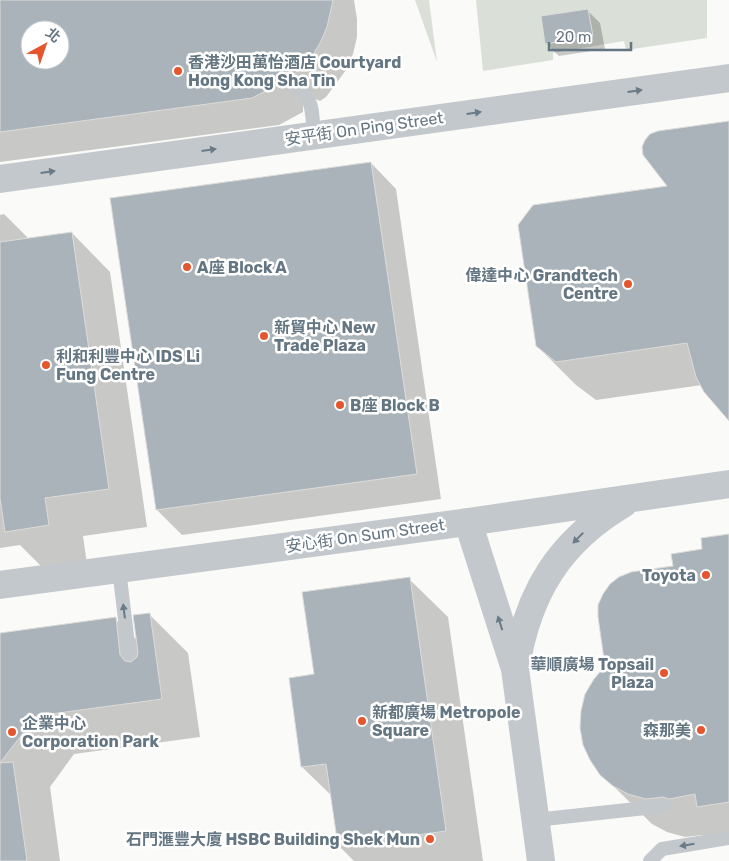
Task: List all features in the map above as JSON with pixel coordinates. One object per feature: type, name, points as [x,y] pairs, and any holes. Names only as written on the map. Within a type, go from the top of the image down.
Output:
[{"type":"street","name":"安平街 On Ping Street","points":[[0,179],[729,78]]},
{"type":"street","name":"安心街 On Sum Street","points":[[0,586],[631,500],[729,484]]},
{"type":"street","points":[[515,669],[520,639],[530,610],[543,582],[560,557],[581,534],[605,515],[631,500]]},
{"type":"street","points":[[468,522],[515,669],[541,861]]},
{"type":"lane","points":[[285,81],[302,92],[310,102],[314,135]]},
{"type":"lane","points":[[119,569],[129,653]]},
{"type":"lane","points":[[535,820],[664,806]]},
{"type":"lane","points":[[650,861],[662,849],[729,838]]},
{"type":"shaded area","points":[[415,0],[429,0],[437,62]]},
{"type":"shaded area","points":[[476,0],[707,0],[707,38],[626,50],[624,41],[553,53],[553,60],[483,71]]},
{"type":"building","name":"香港沙田萬怡酒店 Courtyard Hong Kong Sha Tin","points":[[0,0],[333,0],[327,27],[311,58],[293,75],[285,72],[281,73],[277,77],[277,85],[252,98],[0,132]]},
{"type":"building","points":[[588,9],[593,36],[545,44],[541,16]]},
{"type":"building","name":"偉達中心 Grandtech Centre","points":[[729,121],[729,421],[704,392],[696,377],[687,343],[556,362],[536,346],[518,225],[533,205],[667,186],[643,155],[642,147],[650,134],[658,131]]},
{"type":"building","name":"新貿中心 New Trade Plaza","points":[[371,162],[417,474],[156,510],[110,198]]},
{"type":"building","name":"利和利豐中心 IDS Li Fung Centre","points":[[72,232],[109,489],[45,498],[49,525],[5,532],[0,498],[0,242]]},
{"type":"building","name":"華順廣場 Topsail Plaza","points":[[729,534],[729,802],[697,807],[695,794],[669,799],[663,797],[646,799],[628,794],[613,786],[600,775],[583,745],[580,728],[585,694],[605,666],[598,605],[610,584],[619,577],[631,572],[673,566],[671,554],[702,549],[701,538]]},
{"type":"building","name":"新都廣場 Metropole Square","points":[[410,577],[446,831],[338,846],[326,764],[301,767],[289,678],[314,674],[302,592]]},
{"type":"building","name":"企業中心 Corporation Park","points":[[150,613],[162,699],[36,716],[0,763],[0,633],[116,617],[120,655],[125,661],[131,662],[137,657],[138,652],[133,615]]},
{"type":"building","points":[[13,762],[27,861],[0,861],[0,763]]},
{"type":"place","name":"香港沙田萬怡酒店 Courtyard Hong Kong Sha Tin","points":[[178,71]]},
{"type":"place","name":"A座 Block A","points":[[187,267]]},
{"type":"place","name":"偉達中心 Grandtech Centre","points":[[628,284]]},
{"type":"place","name":"新貿中心 New Trade Plaza","points":[[264,336]]},
{"type":"place","name":"利和利豐中心 IDS Li Fung Centre","points":[[46,365]]},
{"type":"place","name":"B座 Block B","points":[[340,405]]},
{"type":"place","name":"Toyota","points":[[706,575]]},
{"type":"place","name":"華順廣場 Topsail Plaza","points":[[664,673]]},
{"type":"place","name":"新都廣場 Metropole Square","points":[[362,721]]},
{"type":"place","name":"森那美","points":[[701,730]]},
{"type":"place","name":"企業中心 Corporation Park","points":[[12,732]]},
{"type":"place","name":"石門滙豐大廈 HSBC Building Shek Mun","points":[[430,839]]}]
